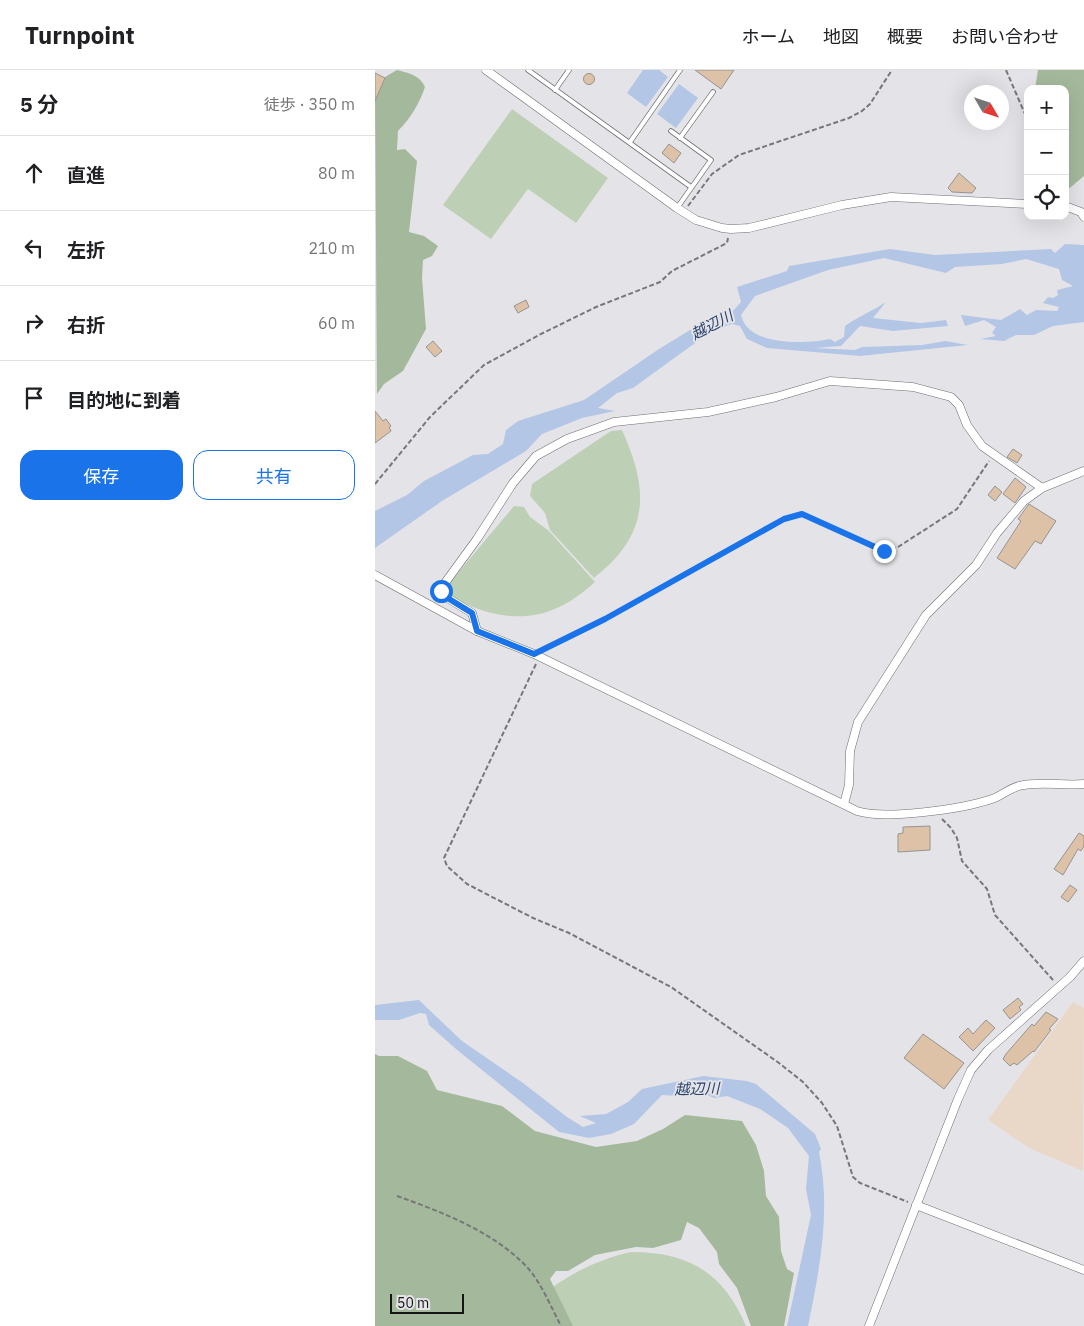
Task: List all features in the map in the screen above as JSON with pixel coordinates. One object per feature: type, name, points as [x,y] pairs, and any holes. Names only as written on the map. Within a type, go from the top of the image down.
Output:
[{"type":"street","points":[[491,72],[680,210],[709,225],[731,229],[749,228],[842,205],[891,197],[1024,204]]},
{"type":"street","points":[[1069,208],[1081,212],[1084,217]]},
{"type":"street","points":[[477,631],[472,613],[441,594],[442,587],[477,539],[513,483],[536,456],[567,439],[614,422],[708,412],[775,397],[830,381],[913,387],[951,397],[959,405],[967,426],[982,446],[992,455],[1042,488]]},
{"type":"street","points":[[844,804],[849,785],[850,751],[858,722],[926,615],[976,565],[997,533],[1024,501],[1042,488],[1084,471]]},
{"type":"street","points":[[375,575],[477,631],[537,656],[844,804],[869,814],[900,814],[993,799],[1019,786],[1084,784]]},
{"type":"street","points":[[869,1326],[971,1070],[988,1050],[1059,987],[1084,961]]},
{"type":"street","points":[[916,1205],[1084,1270]]},
{"type":"lane","points":[[528,70],[691,187]]},
{"type":"lane","points":[[555,90],[569,70]]},
{"type":"lane","points":[[630,142],[680,70]]},
{"type":"lane","points":[[680,138],[713,92]]},
{"type":"lane","points":[[671,131],[711,160],[691,187],[680,210]]},
{"type":"path","points":[[680,210],[712,174],[739,156],[849,118],[862,111],[892,70]]},
{"type":"path","points":[[1006,70],[1024,112]]},
{"type":"path","points":[[375,484],[430,417],[484,365],[588,311],[660,282],[672,271],[727,243],[731,229]]},
{"type":"path","points":[[916,1205],[860,1183],[853,1177],[837,1126],[822,1103],[803,1082],[741,1036],[671,987],[569,933],[533,918],[467,884],[447,866],[444,858],[537,656],[784,519],[802,514],[884,551],[898,548],[957,509],[992,455]]},
{"type":"path","points":[[930,810],[951,828],[957,838],[962,861],[987,889],[995,915],[1059,987]]},
{"type":"path","points":[[397,1196],[458,1221],[490,1238],[526,1266],[561,1326]]},
{"type":"shaded area","points":[[1073,1002],[1084,1008],[1083,1171],[1029,1148],[988,1120]]},
{"type":"green space","points":[[397,70],[417,77],[425,87],[414,110],[398,131],[397,150],[405,149],[417,161],[409,232],[424,236],[438,246],[432,256],[423,260],[422,278],[426,329],[403,371],[384,384],[377,394],[375,97],[385,77]]},
{"type":"green space","points":[[1038,70],[1084,70],[1084,176],[1069,189],[1069,85],[1036,85]]},
{"type":"green space","points":[[512,109],[608,178],[576,223],[528,189],[491,239],[443,205]]},
{"type":"green space","points":[[622,430],[629,446],[638,478],[640,493],[639,509],[636,524],[629,539],[616,557],[594,578],[550,530],[545,513],[530,496],[532,484],[611,431]]},
{"type":"green space","points":[[514,506],[524,507],[530,517],[549,531],[595,582],[582,593],[557,608],[529,616],[500,615],[484,611],[459,600],[446,591],[446,587]]},
{"type":"green space","points":[[375,1054],[379,1056],[398,1056],[427,1071],[437,1090],[502,1106],[535,1131],[596,1147],[637,1141],[663,1129],[685,1115],[742,1121],[756,1145],[764,1171],[766,1196],[779,1217],[781,1251],[787,1269],[794,1273],[784,1326],[751,1326],[737,1288],[719,1264],[717,1252],[699,1228],[687,1222],[681,1240],[653,1248],[636,1247],[595,1255],[568,1271],[556,1271],[550,1279],[573,1326],[375,1326]]},
{"type":"green space","points":[[631,1252],[670,1256],[686,1261],[701,1269],[715,1279],[726,1292],[737,1307],[746,1326],[571,1326],[551,1288],[589,1266]]},
{"type":"water","points":[[643,70],[659,70],[668,77],[646,107],[627,93]]},
{"type":"water","points":[[679,84],[698,98],[676,128],[657,114]]},
{"type":"water","name":"越辺川","points":[[1065,244],[1084,245],[1084,322],[1053,326],[1034,335],[1016,335],[1004,341],[980,339],[996,336],[992,333],[996,327],[984,320],[965,326],[961,315],[1001,320],[1020,309],[1027,315],[1036,310],[1057,311],[1059,307],[1043,303],[1048,297],[1053,298],[1058,295],[1057,290],[1073,286],[1062,280],[1059,269],[1026,259],[1002,264],[955,267],[946,273],[884,258],[828,270],[755,296],[741,315],[746,325],[754,333],[779,341],[807,342],[830,339],[835,342],[844,337],[845,326],[886,302],[873,318],[921,323],[946,320],[948,326],[893,331],[860,326],[841,346],[815,348],[855,350],[862,347],[922,345],[945,341],[968,345],[860,356],[767,348],[747,339],[740,326],[732,324],[713,330],[633,388],[617,393],[598,408],[615,411],[582,418],[542,434],[526,451],[442,501],[375,548],[375,511],[407,495],[424,481],[473,455],[488,454],[503,444],[506,430],[518,421],[584,400],[695,327],[734,310],[741,302],[737,287],[787,271],[789,266],[890,249],[935,255],[1051,249],[1055,253]]},
{"type":"water","name":"越辺川","points":[[419,1000],[462,1041],[583,1127],[596,1123],[580,1116],[606,1114],[628,1102],[642,1089],[703,1076],[747,1081],[756,1084],[815,1134],[821,1149],[819,1152],[824,1196],[823,1239],[808,1326],[787,1326],[811,1215],[806,1189],[809,1156],[788,1128],[760,1109],[727,1096],[714,1098],[703,1093],[684,1092],[678,1096],[662,1095],[634,1124],[611,1134],[589,1138],[559,1132],[456,1049],[429,1025],[426,1014],[420,1013],[399,1020],[375,1020],[375,1005]]},
{"type":"building","points":[[695,70],[734,70],[721,89]]},
{"type":"building","points":[[375,73],[385,78],[375,101]]},
{"type":"building","points":[[589,73],[595,79],[589,85],[583,79]]},
{"type":"building","points":[[669,144],[681,153],[674,163],[662,153]]},
{"type":"building","points":[[959,173],[976,188],[972,193],[952,192],[948,188]]},
{"type":"building","points":[[526,300],[529,307],[518,313],[514,306]]},
{"type":"building","points":[[433,341],[442,351],[435,357],[426,347]]},
{"type":"building","points":[[375,411],[383,421],[386,419],[391,426],[389,427],[391,431],[375,443]]},
{"type":"building","points":[[1013,449],[1022,455],[1017,463],[1007,457]]},
{"type":"building","points":[[1015,478],[1026,487],[1015,503],[1003,494]]},
{"type":"building","points":[[995,486],[1002,492],[995,501],[988,495]]},
{"type":"building","points":[[1029,504],[1056,521],[1041,544],[1035,541],[1015,569],[997,558],[1021,521],[1018,519]]},
{"type":"building","points":[[930,826],[930,850],[898,852],[898,834],[903,833],[903,827]]},
{"type":"building","points":[[1079,833],[1084,836],[1084,846],[1081,851],[1078,849],[1063,875],[1054,869]]},
{"type":"building","points":[[1070,885],[1077,890],[1068,902],[1061,897]]},
{"type":"building","points":[[1018,998],[1023,1004],[1019,1007],[1021,1010],[1010,1019],[1003,1010]]},
{"type":"building","points":[[1046,1012],[1058,1019],[1049,1029],[1051,1030],[1034,1052],[1017,1065],[1014,1063],[1010,1066],[1003,1059],[1006,1054],[1032,1024],[1034,1026]]},
{"type":"building","points":[[986,1020],[995,1028],[973,1051],[959,1037],[968,1028],[973,1034]]},
{"type":"building","points":[[923,1034],[964,1063],[944,1089],[904,1058]]},
{"type":"route","points":[[441,591],[441,594],[472,613],[477,631],[534,654],[585,630],[784,519],[802,514],[884,551]]}]
